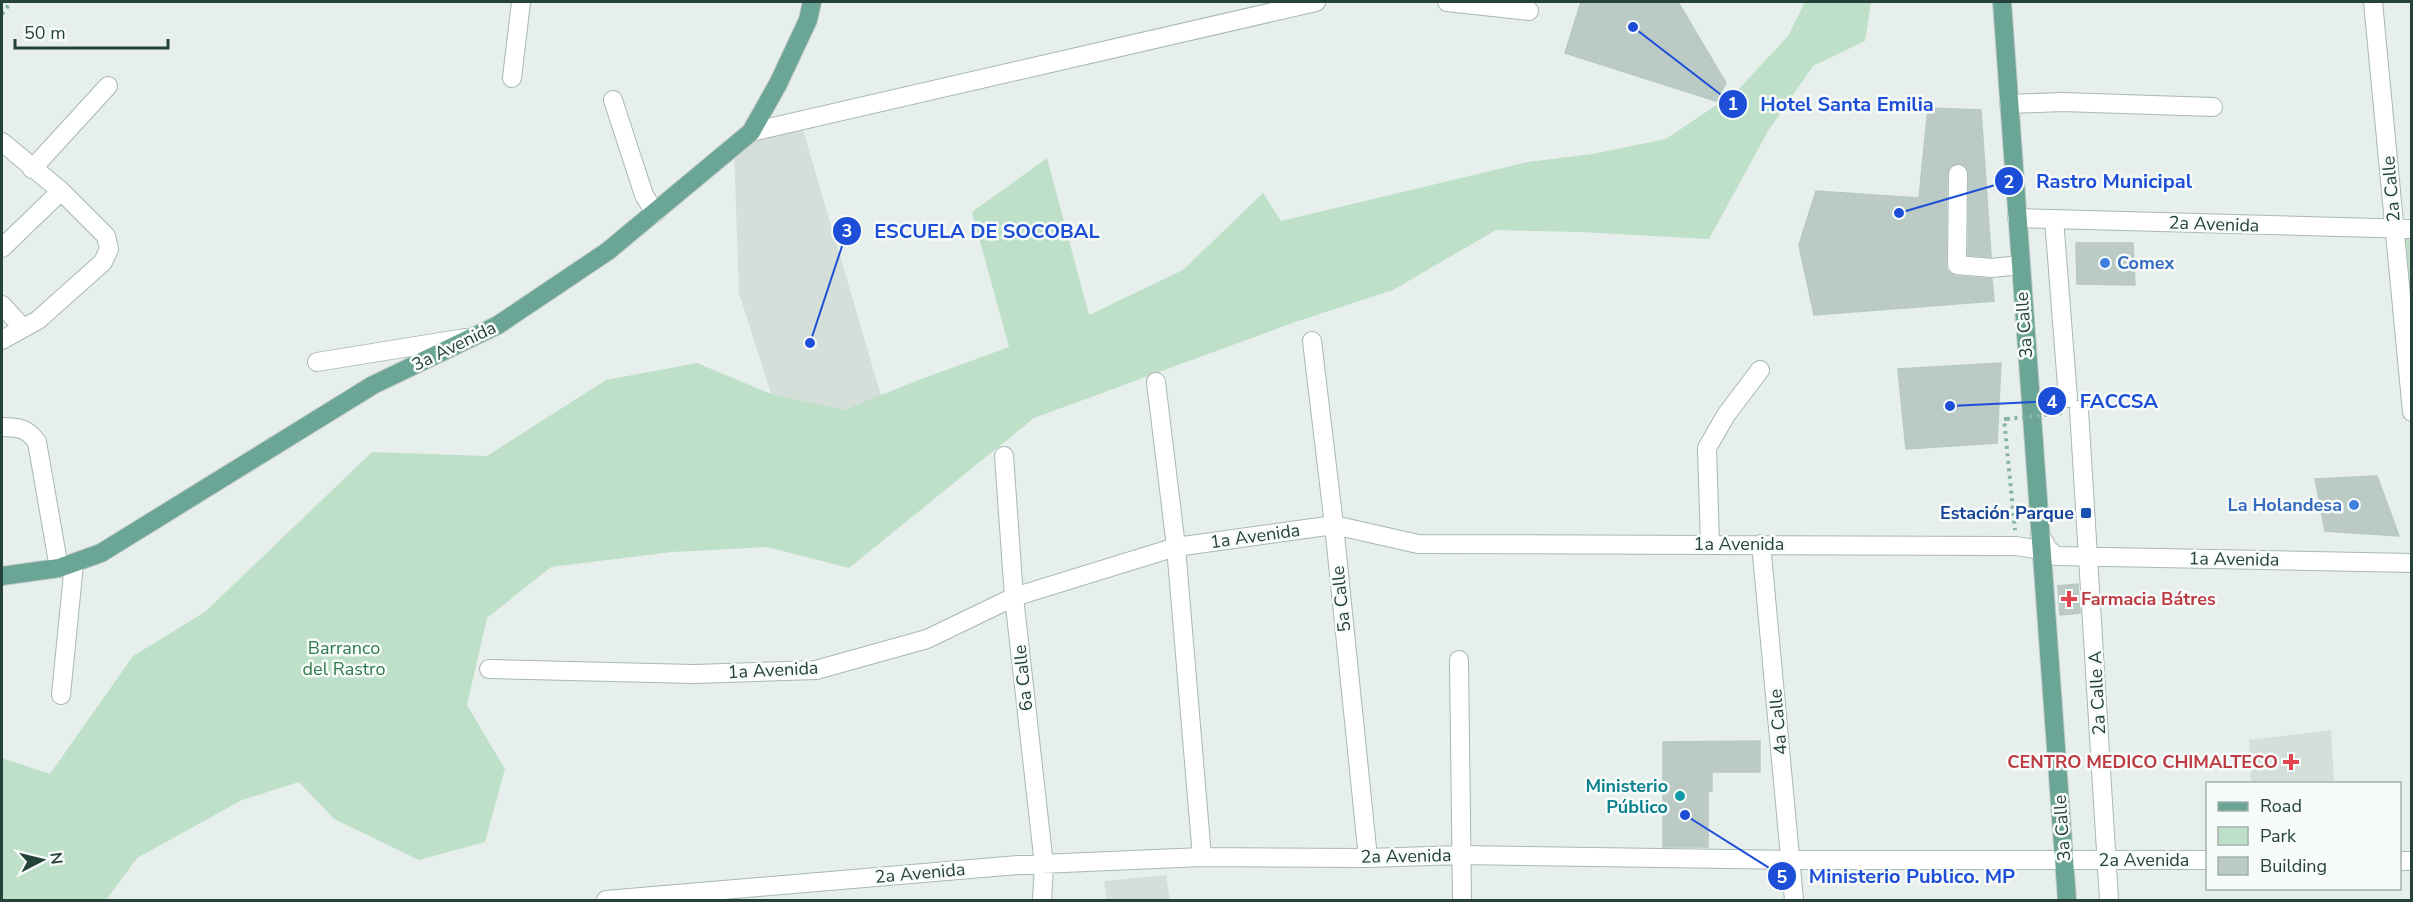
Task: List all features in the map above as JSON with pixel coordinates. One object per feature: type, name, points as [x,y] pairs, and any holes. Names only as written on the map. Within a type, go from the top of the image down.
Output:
[{"type":"main road","name":"3a Avenida","points":[[2,576],[66,566],[101,553],[373,385],[498,326],[608,251],[751,132],[778,84],[808,20],[812,2]]},
{"type":"main road","name":"3a Calle","points":[[2002,2],[2039,531],[2048,553],[2044,578],[2067,900]]},
{"type":"street","points":[[512,78],[520,2]]},
{"type":"street","points":[[751,132],[1316,2]]},
{"type":"street","points":[[1447,2],[1529,11]]},
{"type":"street","name":"2a Calle","points":[[2373,2],[2403,229],[2412,412]]},
{"type":"street","points":[[32,169],[108,86]]},
{"type":"street","points":[[613,100],[644,195],[655,213]]},
{"type":"street","points":[[2009,104],[2062,102],[2212,107]]},
{"type":"street","points":[[2,142],[61,192],[106,236],[109,249],[103,262],[38,320],[2,340]]},
{"type":"street","points":[[1958,174],[1957,265],[1992,268],[2020,265]]},
{"type":"street","points":[[2,248],[61,192]]},
{"type":"street","name":"2a Avenida","points":[[2017,218],[2403,229]]},
{"type":"street","name":"2a Calle A","points":[[2054,219],[2070,407],[2090,557],[2109,900]]},
{"type":"street","points":[[2,305],[23,328]]},
{"type":"street","points":[[317,362],[473,337]]},
{"type":"street","name":"5a Calle","points":[[1312,342],[1334,525],[1368,858]]},
{"type":"street","points":[[1710,544],[1707,448],[1726,415],[1760,370]]},
{"type":"street","points":[[1156,382],[1176,547],[1202,857]]},
{"type":"street","points":[[2,427],[20,427],[30,433],[37,442],[66,566],[61,694]]},
{"type":"street","name":"6a Calle","points":[[1004,456],[1014,597],[1044,865],[1042,900]]},
{"type":"street","name":"1a Avenida","points":[[489,669],[694,674],[816,670],[927,639],[1014,597],[1176,547],[1334,525],[1418,544],[2016,546],[2048,553],[2090,557],[2412,562]]},
{"type":"street","name":"4a Calle","points":[[1761,544],[1794,900]]},
{"type":"street","points":[[1459,660],[1462,900]]},
{"type":"street","name":"2a Avenida","points":[[606,900],[1006,866],[1202,857],[1368,858],[1461,855],[1791,860],[2206,860]]},
{"type":"path","points":[[2,14],[11,2]]},
{"type":"path","points":[[2014,522],[2004,419],[2070,407]]},
{"type":"shaded area","points":[[801,123],[900,460],[804,497],[739,293],[734,148]]},
{"type":"shaded area","name":"CENTRO MEDICO CHIMALTECO","points":[[2331,730],[2334,782],[2251,782],[2249,740]]},
{"type":"shaded area","points":[[1166,875],[1170,900],[1107,900],[1104,881]]},
{"type":"green space","name":"Barranco del Rastro","points":[[1805,2],[1871,2],[1865,41],[1813,66],[1768,131],[1709,239],[1496,230],[1393,290],[1295,322],[1034,418],[849,568],[767,547],[672,552],[551,567],[487,618],[467,705],[505,769],[485,842],[419,860],[334,819],[299,782],[242,800],[137,858],[106,900],[2,900],[2,758],[50,774],[133,656],[205,612],[372,452],[487,456],[606,380],[697,363],[771,394],[844,410],[1009,347],[972,212],[1047,158],[1089,315],[1183,270],[1263,193],[1281,221],[1528,162],[1592,154],[1666,139],[1737,91],[1788,36]]},
{"type":"green space","points":[[2402,234],[2411,234],[2411,390]]},
{"type":"building","points":[[1581,2],[1678,2],[1726,83],[1716,101],[1565,53]]},
{"type":"building","points":[[1928,108],[1981,110],[1991,257],[1968,255],[1969,174],[1964,165],[1958,163],[1949,168],[1947,174],[1946,265],[1947,271],[1955,276],[1992,279],[1994,301],[1814,315],[1799,245],[1816,191],[1919,198]]},
{"type":"building","name":"Comex","points":[[2076,243],[2133,243],[2135,285],[2077,284]]},
{"type":"building","points":[[2001,363],[1997,443],[1906,449],[1898,369]]},
{"type":"building","name":"La Holandesa","points":[[2377,476],[2399,536],[2325,531],[2315,479]]},
{"type":"building","name":"Farmacia Bátres","points":[[2078,584],[2080,613],[2060,615],[2058,586]]},
{"type":"building","name":"Ministerio Público","points":[[1760,741],[1760,772],[1712,772],[1712,791],[1708,791],[1708,847],[1663,847],[1663,742]]},
{"type":"place","name":"Hotel Santa Emilia","points":[[1633,27]]},
{"type":"place","name":"Rastro Municipal","points":[[1899,213]]},
{"type":"place","name":"Comex","points":[[2105,263]]},
{"type":"place","name":"ESCUELA DE SOCOBAL","points":[[810,343]]},
{"type":"place","name":"FACCSA","points":[[1950,406]]},
{"type":"place","name":"La Holandesa","points":[[2354,505]]},
{"type":"place","name":"Estación Parque","points":[[2086,513]]},
{"type":"place","name":"Farmacia Bátres","points":[[2069,599]]},
{"type":"place","name":"CENTRO MEDICO CHIMALTECO","points":[[2291,762]]},
{"type":"place","name":"Ministerio Público","points":[[1680,796]]},
{"type":"place","name":"Ministerio Publico. MP","points":[[1685,815]]}]
